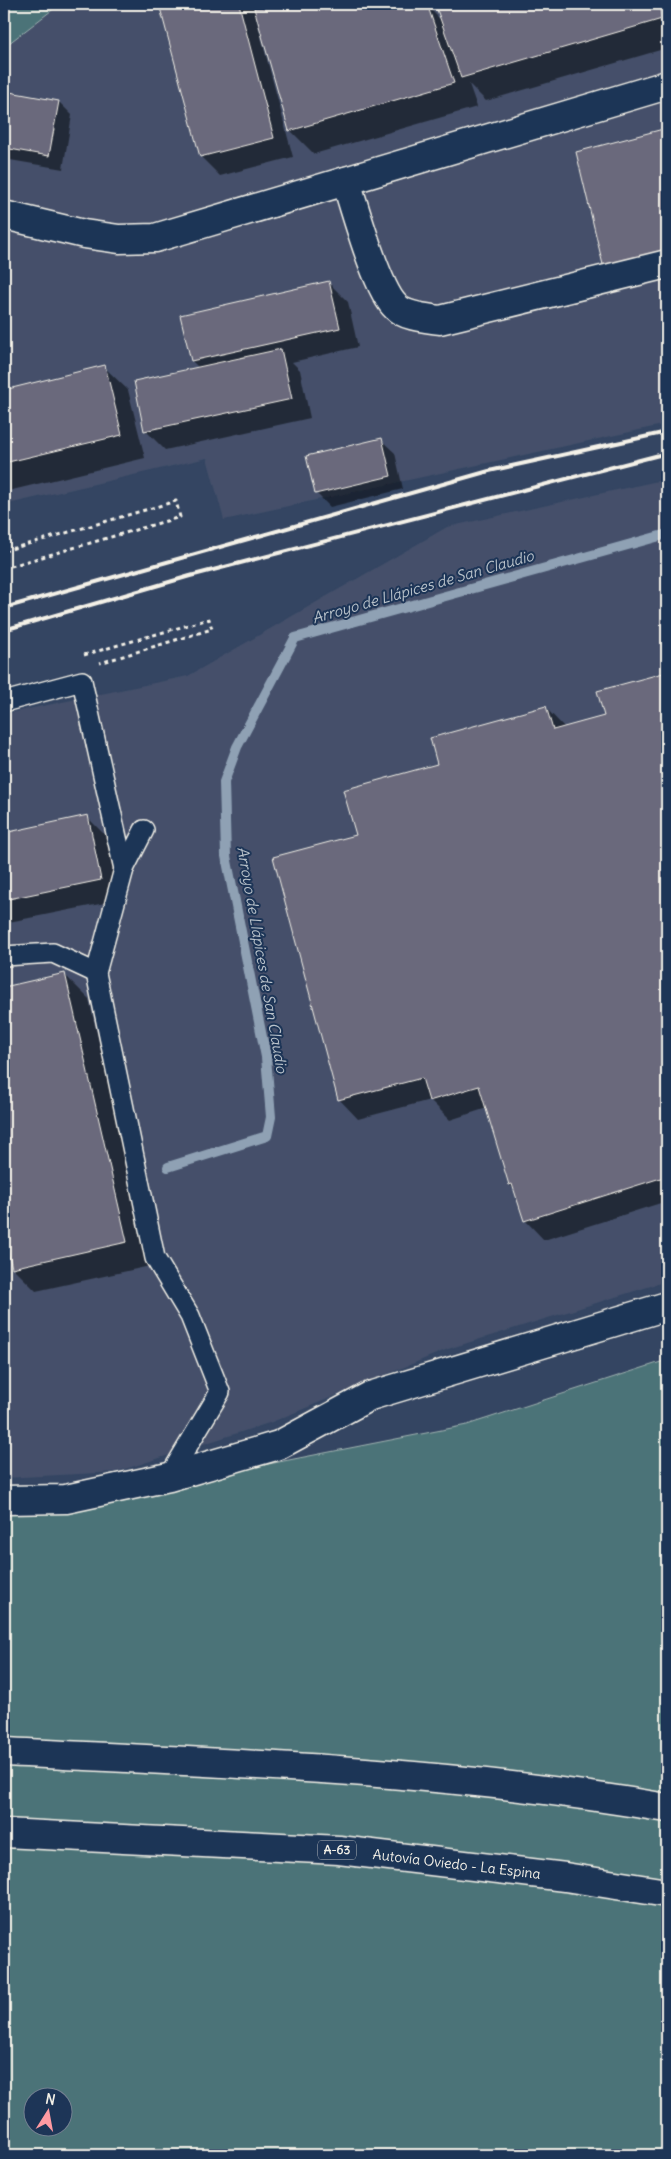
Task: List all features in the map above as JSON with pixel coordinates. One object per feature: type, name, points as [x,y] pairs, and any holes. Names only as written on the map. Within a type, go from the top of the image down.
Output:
[{"type":"main road","points":[[4,215],[84,234],[119,239],[155,238],[667,85]]},
{"type":"main road","points":[[346,181],[382,286],[396,308],[415,316],[440,320],[667,264]]},
{"type":"main road","points":[[4,1500],[66,1499],[170,1478],[279,1445],[370,1396],[667,1306]]},
{"type":"main road","points":[[4,1752],[330,1768],[562,1792],[667,1808]]},
{"type":"main road","name":"Autovía Oviedo - La Espina","points":[[4,1833],[339,1850],[565,1877],[667,1893]]},
{"type":"lane","points":[[4,702],[82,681],[124,869]]},
{"type":"lane","points":[[144,830],[124,869],[96,973],[155,1258],[190,1316],[220,1392],[170,1478]]},
{"type":"lane","points":[[4,956],[53,953],[96,973]]},
{"type":"path","points":[[4,551],[176,502],[180,517],[4,568]]},
{"type":"path","points":[[78,656],[208,619],[212,630],[98,663]]},
{"type":"shaded area","points":[[60,4],[667,4],[667,424],[224,520],[207,458],[4,505],[4,47]]},
{"type":"shaded area","points":[[667,479],[667,1281],[448,1349],[272,1422],[116,1472],[4,1478],[4,714],[188,676],[447,527]]},
{"type":"green space","points":[[4,4],[60,4],[4,47]]},
{"type":"green space","points":[[667,1360],[667,2155],[4,2155],[4,1516],[467,1425]]},
{"type":"building","points":[[159,4],[239,4],[274,138],[200,157]]},
{"type":"building","points":[[427,4],[454,83],[289,131],[254,8]]},
{"type":"building","points":[[435,4],[659,4],[662,19],[461,78]]},
{"type":"building","points":[[4,91],[59,101],[49,156],[4,148]]},
{"type":"building","points":[[667,128],[667,252],[604,269],[576,152]]},
{"type":"building","points":[[329,281],[340,328],[191,361],[180,315]]},
{"type":"building","points":[[281,349],[292,399],[144,431],[134,381]]},
{"type":"building","points":[[105,365],[122,435],[4,463],[4,390]]},
{"type":"building","points":[[382,438],[391,476],[315,494],[306,456]]},
{"type":"building","points":[[667,672],[667,1176],[524,1221],[512,1184],[509,1185],[479,1086],[429,1101],[422,1078],[338,1100],[273,857],[356,835],[343,790],[437,764],[430,738],[546,706],[553,730],[604,716],[597,691]]},
{"type":"building","points":[[88,815],[101,880],[4,900],[4,833]]},
{"type":"building","points":[[65,973],[127,1242],[12,1268],[4,1234],[4,987]]},
{"type":"waterway","name":"Arroyo de Llápices de San Claudio","points":[[168,1167],[267,1136],[271,1117],[266,1057],[226,856],[224,782],[237,747],[295,638],[667,534]]},
{"type":"railway","points":[[4,608],[489,471],[667,432]]},
{"type":"railway","points":[[4,630],[190,576],[667,453]]}]
